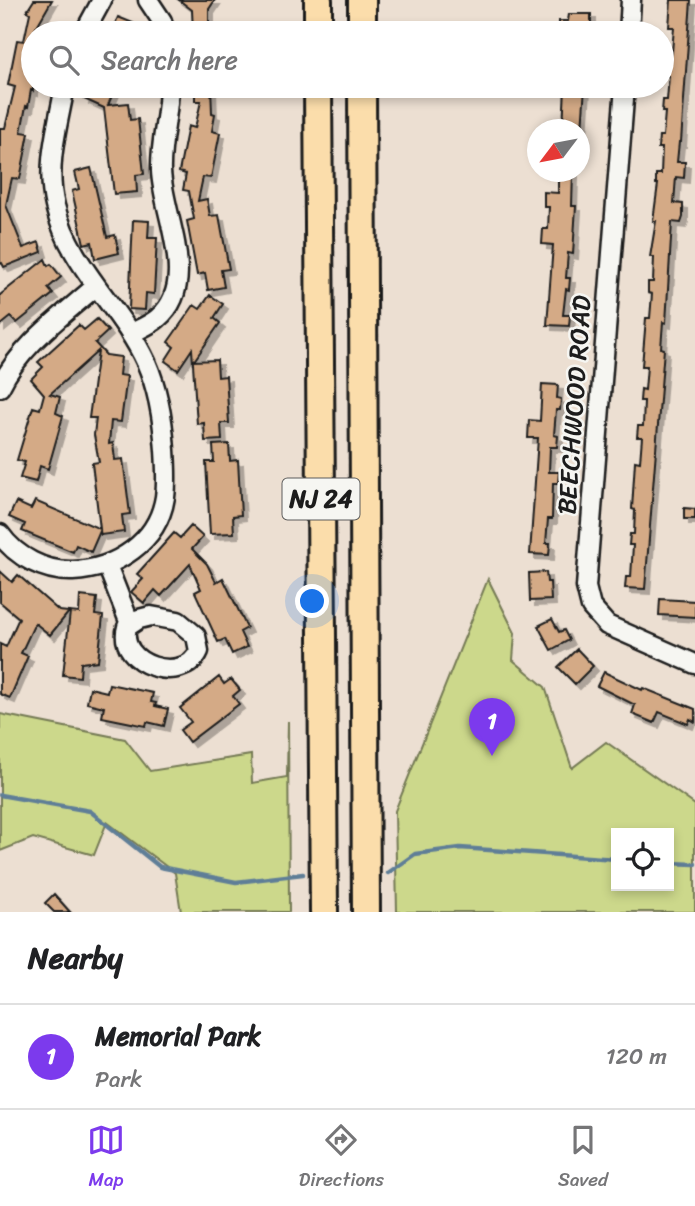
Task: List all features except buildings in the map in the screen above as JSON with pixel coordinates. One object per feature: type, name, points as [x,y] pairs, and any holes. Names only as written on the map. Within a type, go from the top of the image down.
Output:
[{"type":"highway","points":[[317,0],[318,21]]},
{"type":"highway","points":[[362,0],[362,21]]},
{"type":"highway","name":"NJ 24","points":[[318,98],[324,912]]},
{"type":"highway","name":"NJ 24","points":[[362,98],[366,912]]},
{"type":"street","points":[[91,21],[102,0]]},
{"type":"street","points":[[148,0],[162,21]]},
{"type":"street","points":[[630,21],[631,0]]},
{"type":"street","points":[[1,539],[24,556],[48,568],[91,570],[107,565],[134,550],[147,537],[158,518],[165,496],[166,469],[160,406],[154,382],[130,334],[75,255],[63,231],[50,181],[51,160],[63,98]]},
{"type":"street","points":[[130,334],[165,312],[180,273],[161,171],[161,149],[169,98]]},
{"type":"street","name":"BEECHWOOD ROAD","points":[[624,98],[586,587],[591,607],[607,625],[695,664]]},
{"type":"street","points":[[0,387],[12,368],[43,332],[95,287]]},
{"type":"street","points":[[107,565],[130,624]]},
{"type":"green space","points":[[488,579],[515,633],[513,660],[545,687],[572,768],[606,742],[695,805],[695,912],[397,912],[395,811]]},
{"type":"green space","points":[[0,714],[125,739],[150,771],[251,755],[252,783],[287,777],[288,721],[289,912],[181,912],[175,873],[107,822],[94,855],[33,838],[0,851]]},
{"type":"waterway","points":[[0,795],[90,811],[160,867],[236,882],[303,874]]},
{"type":"waterway","points":[[388,873],[415,854],[460,848],[611,859]]},
{"type":"waterway","points":[[674,863],[695,864]]},
{"type":"place","name":"Memorial Park","points":[[492,756]]}]
